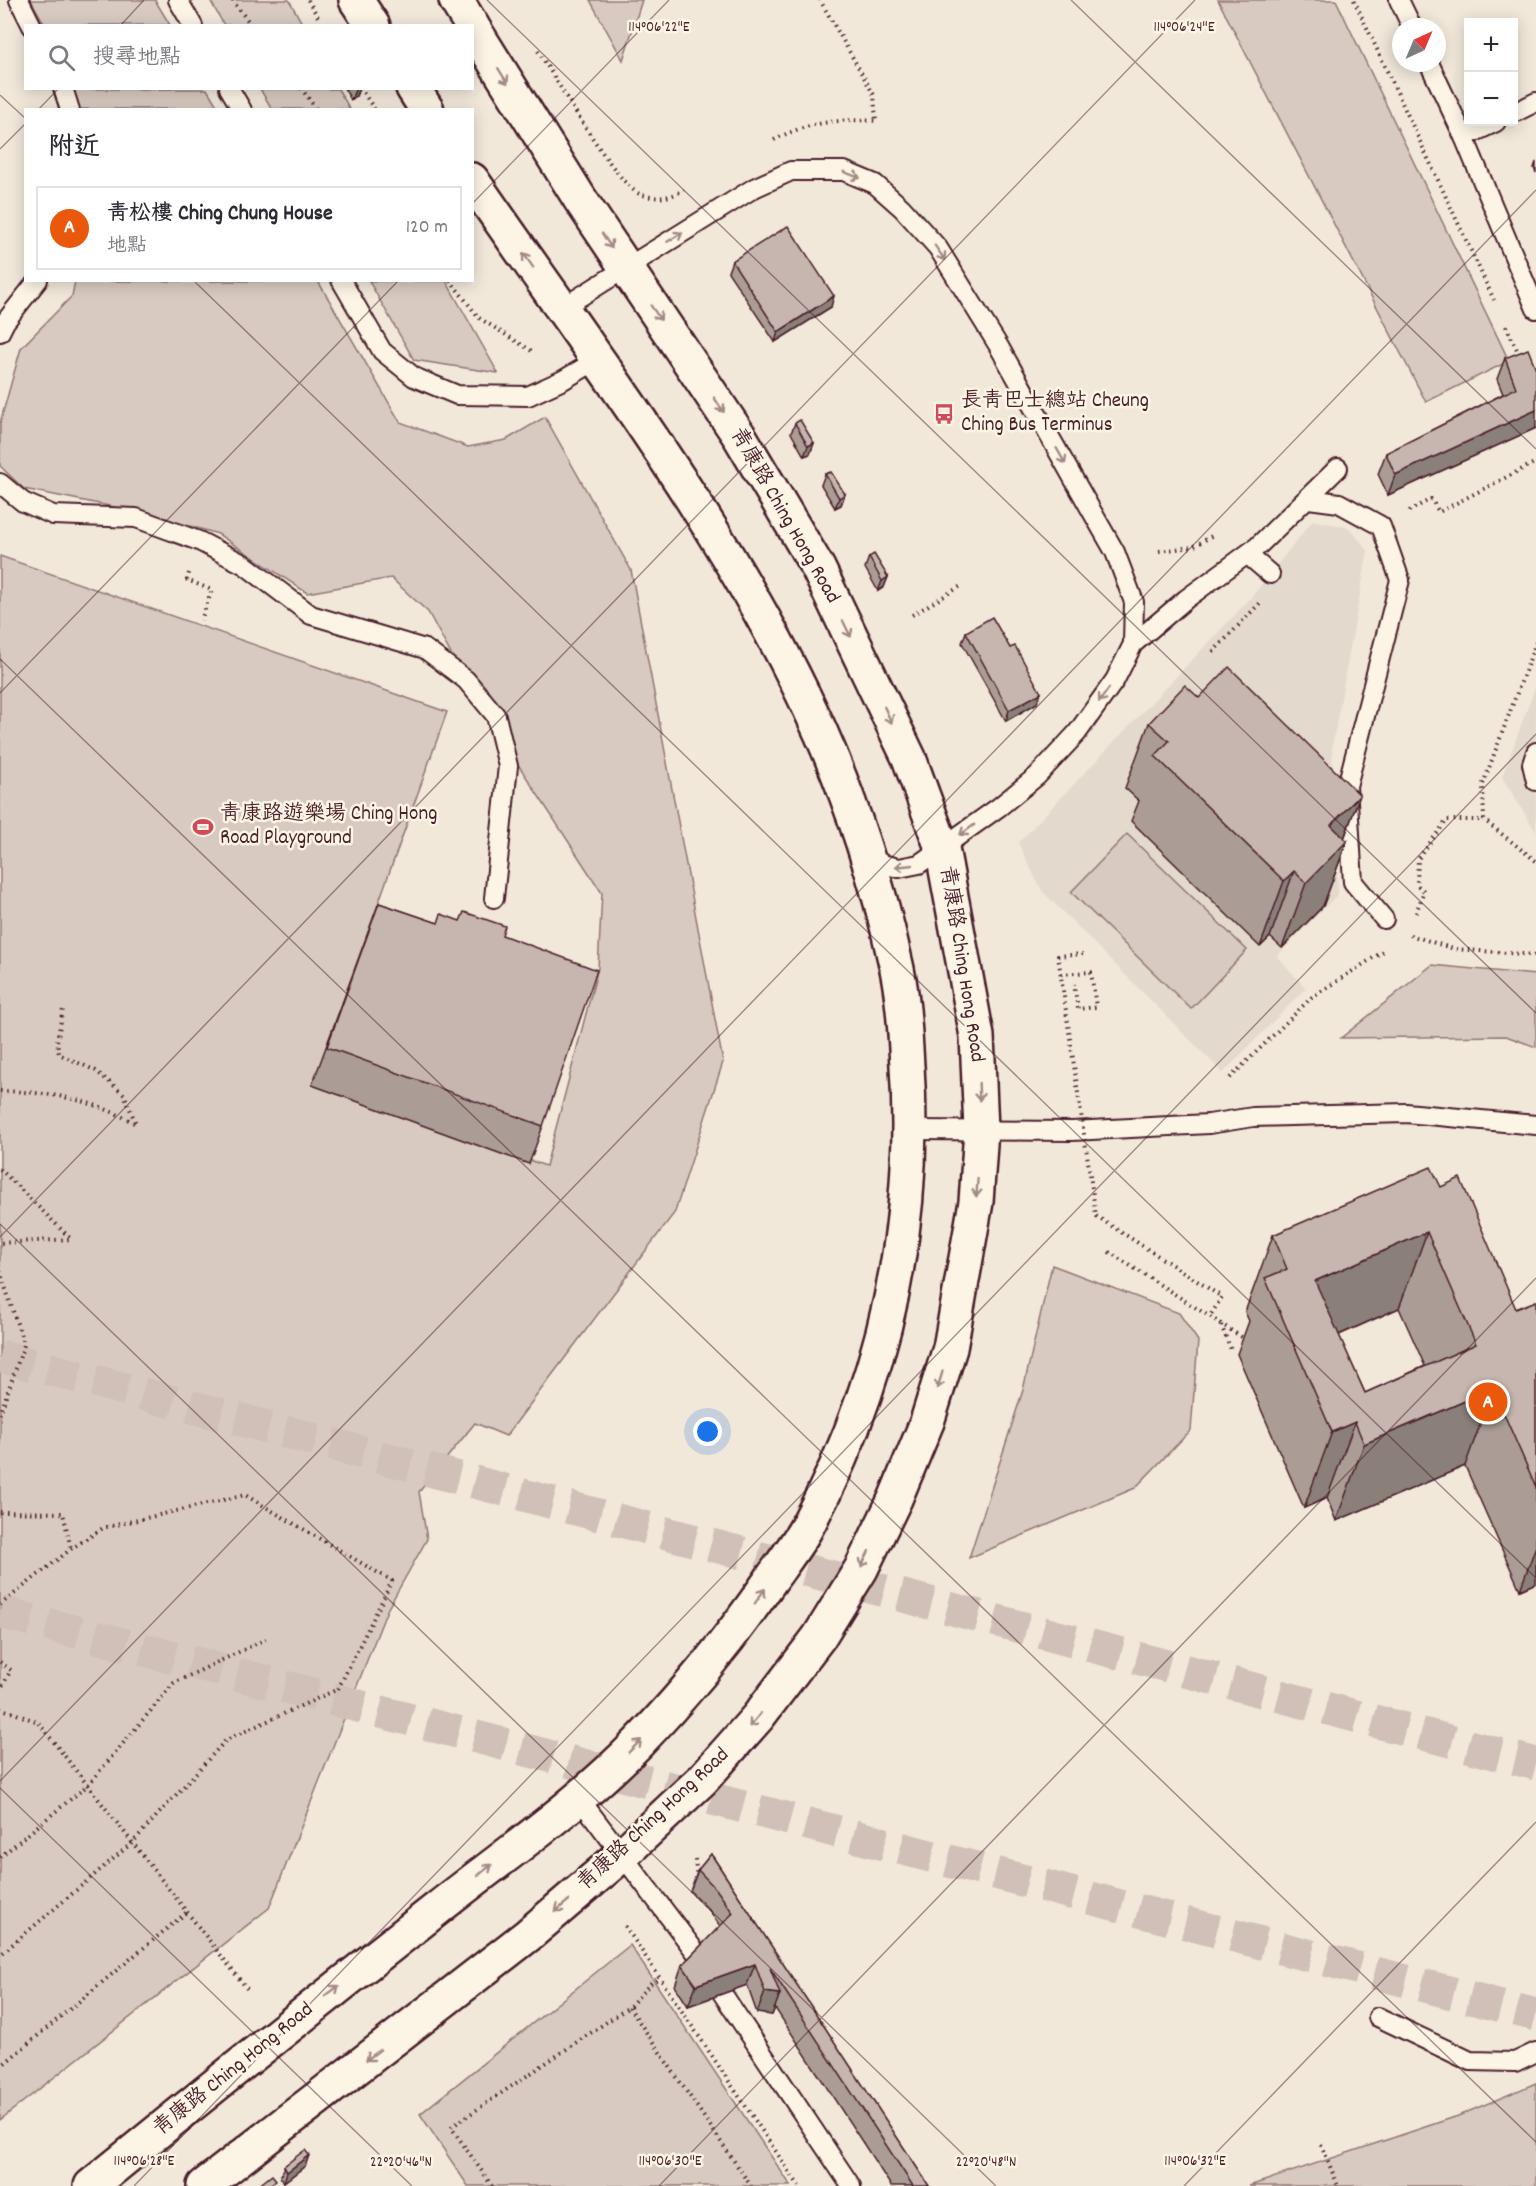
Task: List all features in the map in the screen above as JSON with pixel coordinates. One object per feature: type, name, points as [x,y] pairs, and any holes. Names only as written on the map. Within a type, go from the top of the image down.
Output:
[{"type":"main road","points":[[356,0],[372,24]]},
{"type":"main road","name":"青康路 Ching Hong Road","points":[[456,0],[471,24]]},
{"type":"main road","name":"青康路 Ching Hong Road","points":[[204,2186],[527,1936],[623,1854],[702,1780],[758,1718],[819,1637],[861,1569],[895,1499],[927,1422],[950,1348],[976,1202],[981,1130],[977,1036],[942,848],[909,758],[818,568],[740,437],[626,268],[474,29]]},
{"type":"main road","points":[[414,90],[426,108]]},
{"type":"main road","name":"青康路 Ching Hong Road","points":[[91,2186],[256,2052],[579,1798],[636,1746],[687,1689],[747,1614],[803,1534],[844,1448],[876,1365],[900,1261],[911,1130],[905,1028],[895,958],[864,852],[822,737],[750,595],[687,491],[474,183]]},
{"type":"lane","points":[[19,0],[31,24]]},
{"type":"lane","points":[[178,0],[192,24]]},
{"type":"lane","points":[[1399,0],[1408,18]]},
{"type":"lane","points":[[1433,72],[1464,137],[1536,309]]},
{"type":"lane","points":[[64,90],[69,108]]},
{"type":"lane","points":[[230,90],[241,108]]},
{"type":"lane","points":[[1518,111],[1536,102]]},
{"type":"lane","points":[[1464,137],[1487,126]]},
{"type":"lane","points":[[562,308],[754,188],[791,171],[843,171],[875,184],[902,208],[938,248],[998,345],[1115,552],[1134,602],[1133,644]]},
{"type":"lane","points":[[0,332],[37,282]]},
{"type":"lane","points":[[342,282],[382,351],[414,377],[457,395],[528,396],[563,380],[597,360]]},
{"type":"lane","points":[[864,852],[882,864],[899,868],[919,864],[999,807],[1037,776],[1077,732],[1115,680],[1133,644],[1186,599],[1248,555],[1310,499],[1338,468]]},
{"type":"lane","points":[[0,483],[23,502],[53,515],[136,518],[199,541],[245,565],[311,615],[425,649],[466,681],[496,716],[508,765],[494,898]]},
{"type":"lane","points":[[1310,499],[1339,502],[1381,526],[1400,580],[1347,786],[1353,882],[1384,920]]},
{"type":"lane","points":[[1248,555],[1270,574]]},
{"type":"lane","points":[[1536,752],[1532,764],[1536,781]]},
{"type":"lane","points":[[911,1130],[1072,1131],[1209,1124],[1253,1118],[1406,1113],[1536,1125]]},
{"type":"lane","points":[[579,1798],[701,1959]]},
{"type":"lane","points":[[722,1993],[850,2186]]},
{"type":"lane","points":[[1378,2017],[1470,2061],[1515,2062],[1536,2052]]},
{"type":"path","points":[[232,0],[250,24]]},
{"type":"path","points":[[308,0],[322,24]]},
{"type":"path","points":[[820,0],[874,95]]},
{"type":"path","points":[[1354,0],[1496,304]]},
{"type":"path","points":[[536,48],[617,174]]},
{"type":"path","points":[[302,90],[316,108]]},
{"type":"path","points":[[361,90],[374,108]]},
{"type":"path","points":[[452,282],[479,318],[535,353]]},
{"type":"path","points":[[1501,315],[1526,369]]},
{"type":"path","points":[[1400,516],[1431,499],[1439,512],[1536,462]]},
{"type":"path","points":[[199,541],[187,580],[212,590],[201,620]]},
{"type":"path","points":[[912,615],[961,586]]},
{"type":"path","points":[[1214,652],[1245,620]]},
{"type":"path","points":[[1408,935],[1424,891],[1417,885],[1418,859],[1447,820],[1484,820]]},
{"type":"path","points":[[1384,920],[1393,928],[1408,935],[1454,949],[1536,955]]},
{"type":"path","points":[[1230,1078],[1312,997],[1389,948]]},
{"type":"path","points":[[1083,954],[1058,956],[1096,1216],[1222,1297],[1210,1316]]},
{"type":"path","points":[[1060,974],[1091,972],[1096,1007],[1078,1009],[1074,984]]},
{"type":"path","points":[[0,1090],[35,1092],[84,1100],[115,1112],[136,1125],[124,1094],[96,1071],[59,1054],[57,1041],[63,1009]]},
{"type":"path","points":[[0,1169],[71,1239],[0,1243]]},
{"type":"path","points":[[1109,1252],[1243,1338]]},
{"type":"path","points":[[0,1271],[24,1345],[0,1414]]},
{"type":"path","points":[[1220,1324],[1232,1352]]},
{"type":"path","points":[[0,1605],[71,1549],[103,1528],[244,1495],[392,1581],[338,1689],[226,1740],[132,1842],[0,1955]]},
{"type":"path","points":[[0,1512],[63,1513],[71,1549]]},
{"type":"path","points":[[0,1857],[88,1785],[174,1683],[266,1639]]},
{"type":"path","points":[[0,1662],[11,1670],[0,1689]]},
{"type":"path","points":[[0,1708],[38,1722],[248,1990]]},
{"type":"path","points":[[695,1859],[697,1882]]},
{"type":"path","points":[[0,2067],[187,1912]]},
{"type":"path","points":[[625,1926],[799,2186]]},
{"type":"path","points":[[492,2186],[451,2127],[629,2007],[652,1982],[660,1977]]},
{"type":"path","points":[[629,2007],[751,2186]]},
{"type":"path","points":[[1321,2144],[1338,2186]]},
{"type":"shaded area","points":[[31,0],[155,0],[169,24],[44,24]]},
{"type":"shaded area","points":[[210,0],[289,0],[302,24],[223,24]]},
{"type":"shaded area","points":[[590,0],[642,0],[623,60]]},
{"type":"shaded area","points":[[1218,0],[1336,0],[1509,361],[1426,402]]},
{"type":"shaded area","points":[[72,90],[208,90],[218,108],[79,108]]},
{"type":"shaded area","points":[[261,90],[339,90],[349,108],[271,108]]},
{"type":"shaded area","points":[[75,282],[319,282],[400,422],[468,447],[506,440],[545,417],[631,570],[723,1062],[675,1212],[506,1436],[475,1423],[419,1492],[427,1539],[387,1610],[269,1908],[0,2120],[0,556],[447,712],[313,1085],[546,1166],[598,968],[602,893],[476,700],[428,612],[391,578],[307,593],[218,534],[145,513],[24,489],[0,466],[0,423],[21,348],[72,296]]},
{"type":"shaded area","points":[[370,282],[447,282],[498,373],[414,360]]},
{"type":"shaded area","points":[[1313,520],[1349,528],[1368,550],[1332,748],[1338,894],[1277,956],[1306,988],[1223,1073],[1042,891],[1018,843],[1249,600]]},
{"type":"shaded area","points":[[1536,685],[1536,832],[1502,777]]},
{"type":"shaded area","points":[[1127,834],[1247,950],[1191,1009],[1071,892]]},
{"type":"shaded area","points":[[1432,965],[1536,975],[1536,1047],[1506,1036],[1341,1038]]},
{"type":"shaded area","points":[[1052,1265],[1179,1313],[1198,1341],[1191,1430],[1135,1488],[969,1558],[1023,1390]]},
{"type":"shaded area","points":[[630,1945],[791,2186],[468,2186],[420,2114]]},
{"type":"shaded area","points":[[1536,2083],[1536,2186],[1249,2186],[1458,2116]]},
{"type":"building","points":[[788,226],[834,296],[778,332],[732,261]]},
{"type":"building","points":[[1528,349],[1536,369],[1536,410],[1395,475],[1386,453],[1516,388],[1505,358]]},
{"type":"building","points":[[800,420],[814,443],[808,446],[795,423]]},
{"type":"building","points":[[831,472],[845,494],[839,498],[825,474]]},
{"type":"building","points":[[874,554],[888,577],[882,581],[869,557]]},
{"type":"building","points":[[992,617],[1010,648],[1015,646],[1041,693],[1009,710],[966,632]]},
{"type":"building","points":[[1229,667],[1360,795],[1331,825],[1347,841],[1306,883],[1294,871],[1284,881],[1155,756],[1169,741],[1149,723],[1185,685],[1199,698]]},
{"type":"building","points":[[379,903],[438,923],[441,914],[460,921],[464,912],[505,926],[502,935],[597,970],[543,1126],[327,1047]]},
{"type":"building","points":[[1431,1167],[1441,1187],[1460,1178],[1516,1309],[1536,1301],[1536,1487],[1493,1389],[1364,1444],[1355,1422],[1332,1432],[1265,1278],[1287,1269],[1273,1235]],"holes":[[[1427,1232],[1476,1344],[1365,1393],[1315,1281]]]},
{"type":"building","points":[[711,1854],[929,2186],[913,2186],[770,1968],[780,1994],[765,1992],[755,1964],[696,1985],[682,1965],[733,1913],[716,1889],[698,1870]]},
{"type":"building","points":[[305,2150],[309,2155],[287,2172],[284,2166]]},
{"type":"building","points":[[272,2175],[276,2180],[269,2186],[258,2186]]},
{"type":"tunnel","points":[[0,1356],[1536,1764]]},
{"type":"tunnel","points":[[0,1612],[1536,2015]]},
{"type":"place","name":"長青巴士總站 Cheung Ching Bus Terminus","points":[[944,414]]},
{"type":"place","name":"青康路遊樂場 Ching Hong Road Playground","points":[[203,827]]},
{"type":"place","name":"青松樓 Ching Chung House","points":[[1488,1402]]}]
